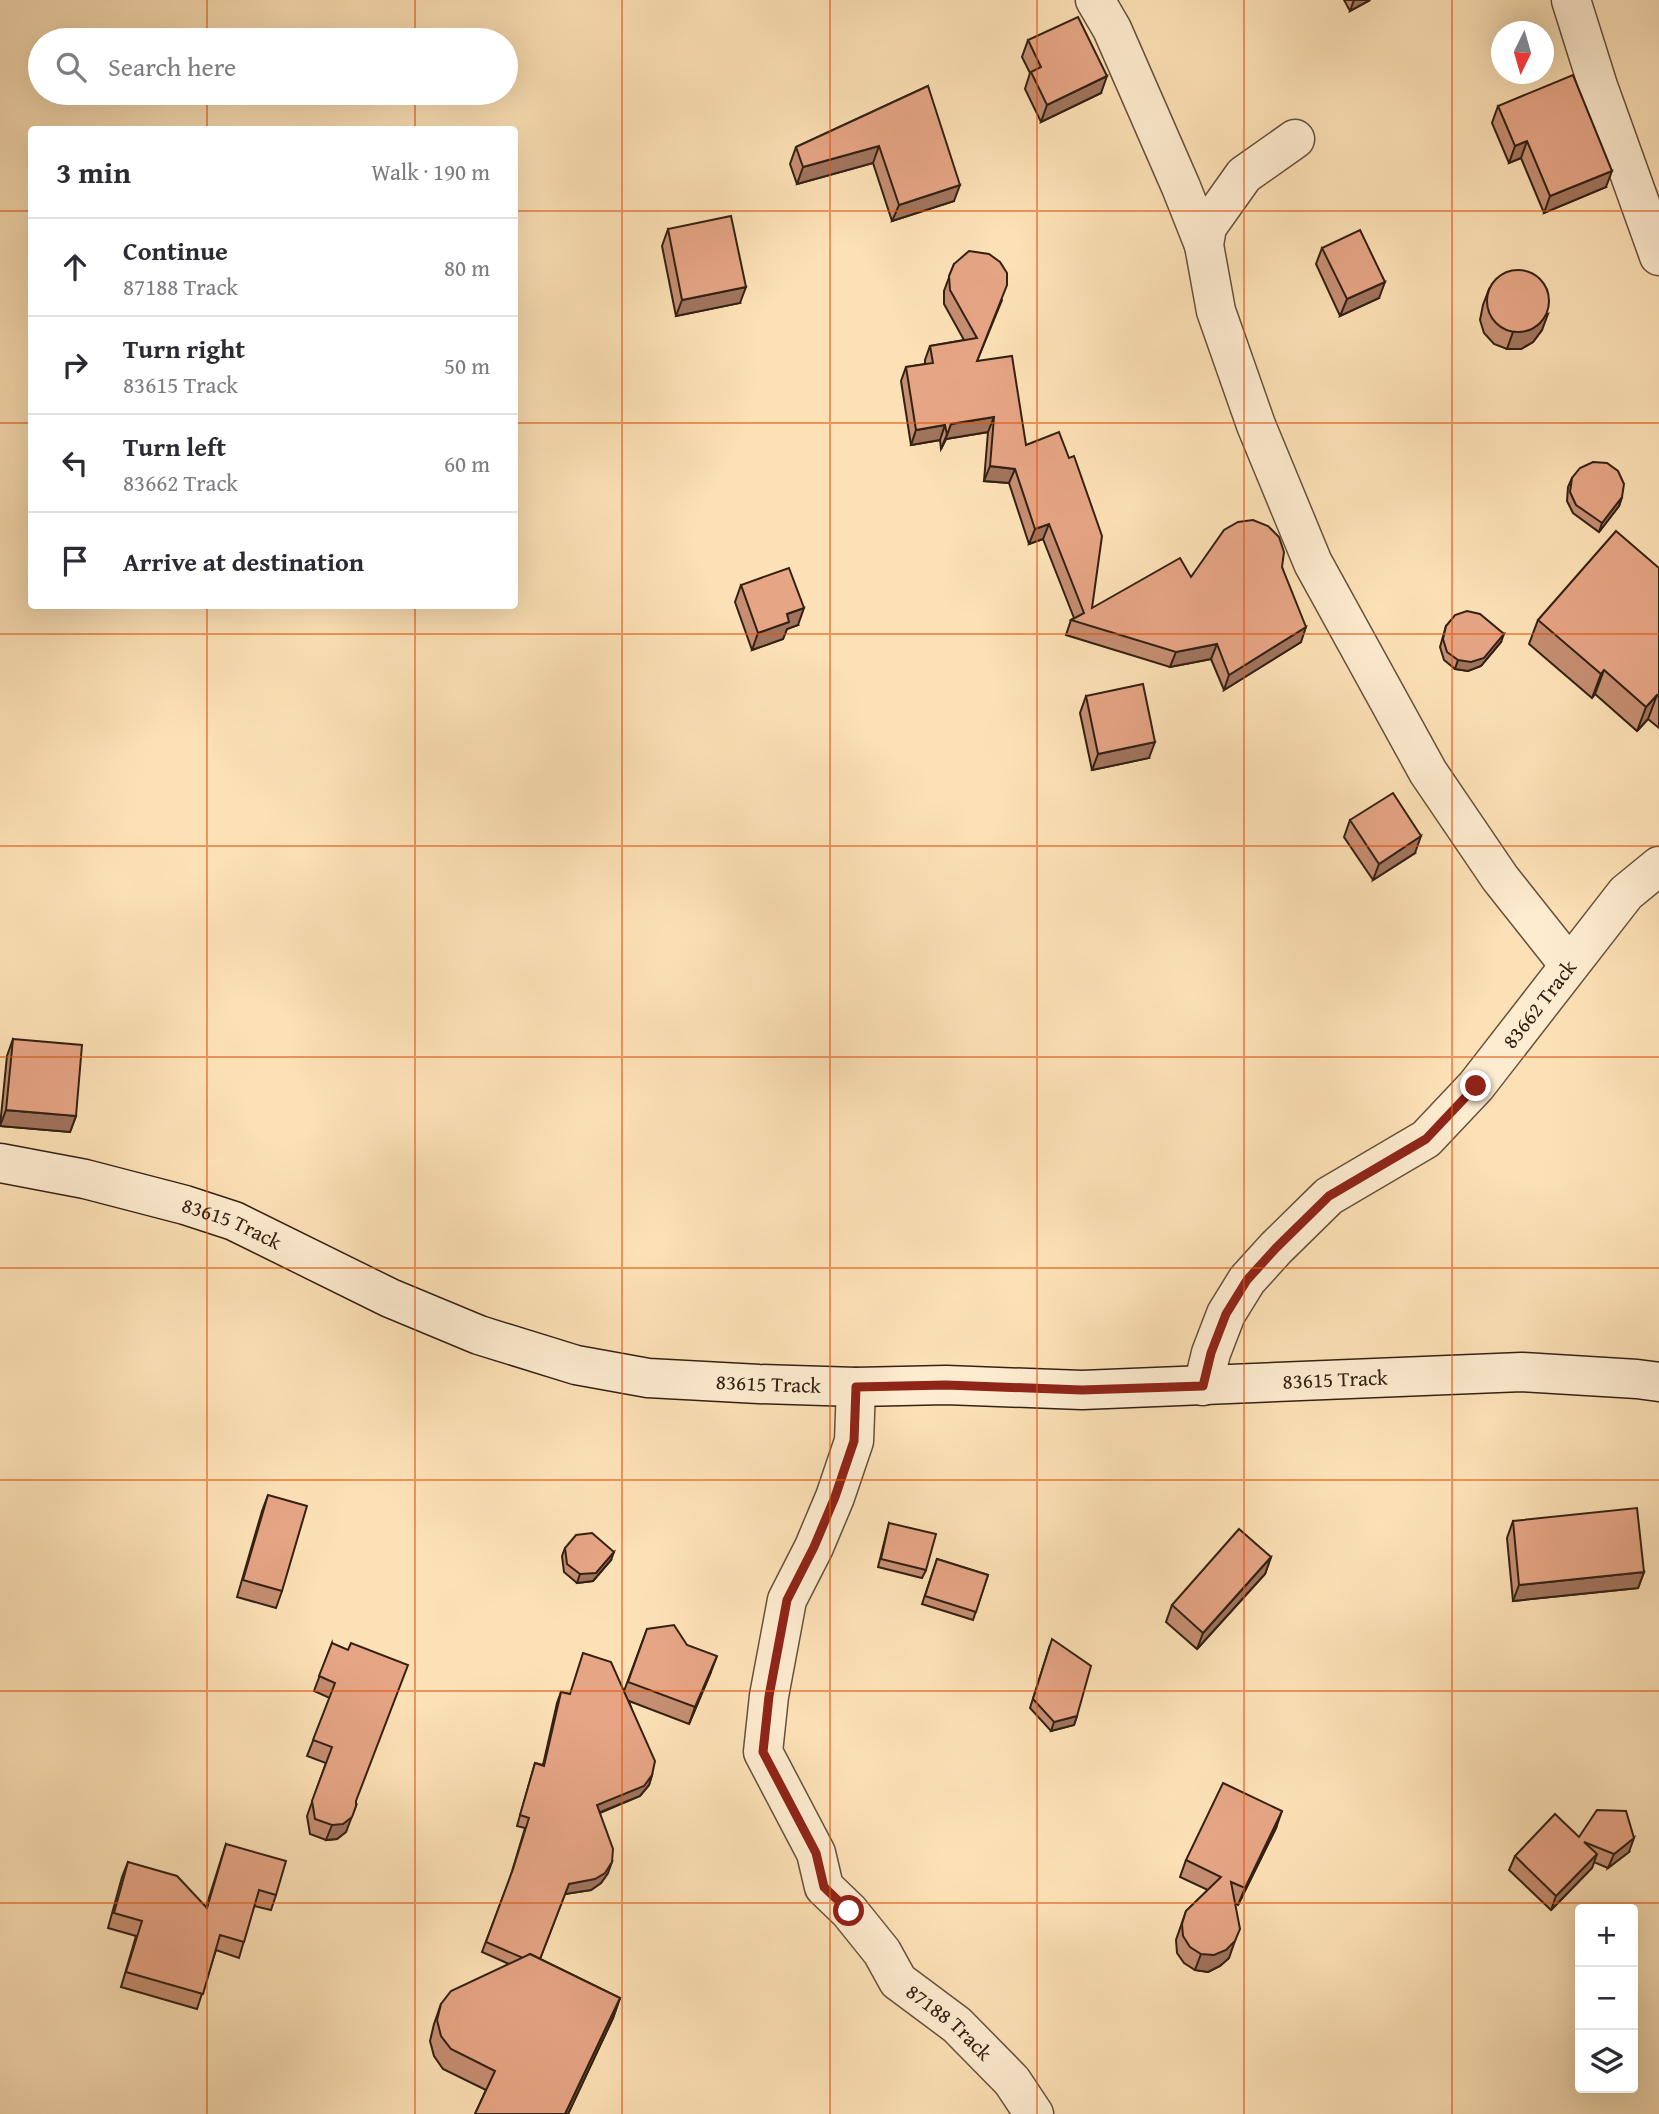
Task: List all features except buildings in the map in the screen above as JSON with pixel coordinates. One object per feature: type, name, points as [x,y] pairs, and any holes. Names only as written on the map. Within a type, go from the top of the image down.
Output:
[{"type":"street","points":[[1095,0],[1112,29],[1204,245],[1216,311],[1256,425],[1314,563],[1428,772],[1500,878],[1569,965]]},
{"type":"street","points":[[1571,0],[1611,123],[1659,256]]},
{"type":"street","points":[[1204,245],[1207,227],[1244,175],[1295,139]]},
{"type":"street","name":"83662 Track","points":[[1203,1386],[1211,1353],[1226,1314],[1247,1280],[1329,1196],[1426,1139],[1476,1086],[1626,892],[1659,866]]},
{"type":"street","name":"83615 Track","points":[[0,1163],[85,1179],[185,1205],[234,1221],[390,1298],[479,1335],[576,1365],[648,1378],[856,1387],[946,1385],[1082,1390],[1522,1372],[1659,1382]]},
{"type":"street","name":"87188 Track","points":[[856,1387],[854,1441],[814,1547],[787,1600],[769,1696],[763,1752],[816,1853],[824,1887],[849,1911],[883,1952],[898,1981],[957,2025],[1012,2081],[1034,2114]]},
{"type":"route","points":[[849,1911],[824,1887],[816,1853],[763,1752],[769,1696],[787,1600],[814,1547],[854,1441],[856,1387],[946,1385],[1082,1390],[1203,1386],[1211,1353],[1226,1314],[1247,1280],[1276,1248],[1329,1196],[1426,1139],[1476,1086]]}]
